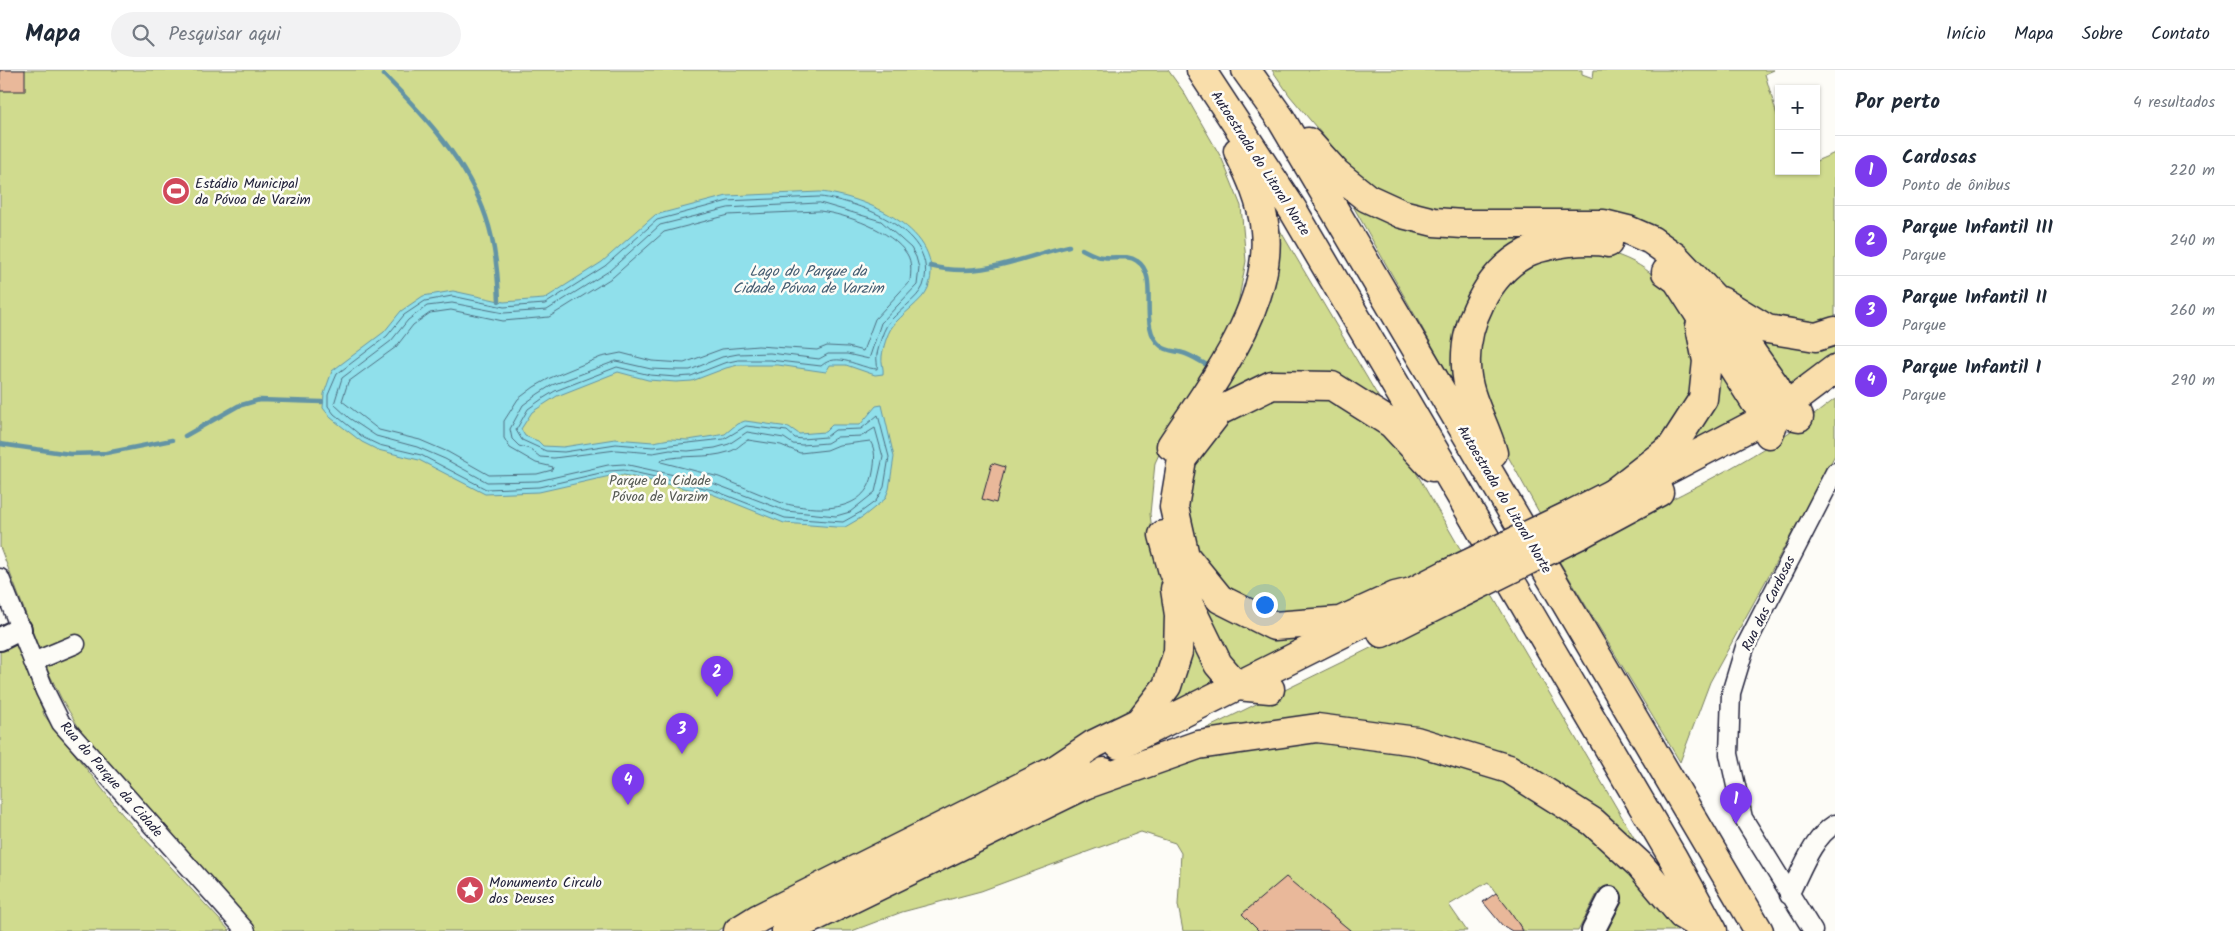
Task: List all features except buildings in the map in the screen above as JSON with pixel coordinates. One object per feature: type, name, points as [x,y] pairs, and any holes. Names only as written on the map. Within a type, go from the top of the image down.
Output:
[{"type":"main road","name":"Autoestrada do Litoral Norte","points":[[1201,70],[1293,210],[1672,856],[1713,931]]},
{"type":"main road","name":"Autoestrada do Litoral Norte","points":[[1246,70],[1281,119],[1759,931]]},
{"type":"main road","points":[[738,931],[759,918],[1055,770],[1094,744],[1139,722],[1167,686],[1178,652],[1179,614],[1173,572],[1165,545],[1160,510],[1161,480],[1170,448],[1237,344],[1262,280],[1265,230],[1254,184],[1233,141],[1227,109]]},
{"type":"main road","points":[[1281,119],[1311,145],[1336,173],[1367,198],[1402,214],[1434,222],[1453,223],[1604,224],[1628,230],[1651,240],[1675,257],[1704,303],[1755,402],[1782,421]]},
{"type":"main road","points":[[1506,500],[1492,449],[1470,395],[1466,366],[1468,336],[1479,304],[1492,284],[1507,268],[1526,253],[1555,244],[1582,241],[1604,242],[1628,248],[1677,280],[1704,303],[1767,329],[1816,337],[1835,331]]},
{"type":"main road","points":[[1575,525],[1672,447],[1703,399],[1707,361],[1704,303]]},
{"type":"main road","points":[[1613,493],[1631,489],[1782,421],[1835,369]]},
{"type":"main road","points":[[1452,585],[1395,596],[1340,621],[1274,626],[1220,599],[1185,556],[1174,507],[1182,459],[1218,411],[1272,385],[1332,386],[1392,424],[1424,460],[1457,489]]},
{"type":"main road","points":[[1085,785],[1123,760],[1270,689],[1452,585],[1782,421],[1835,389]]},
{"type":"main road","points":[[1173,572],[1218,664],[1237,686],[1270,689]]},
{"type":"main road","points":[[1055,770],[1101,754],[1401,604],[1412,592]]},
{"type":"main road","points":[[786,931],[1085,785],[1198,745],[1317,728],[1416,741],[1509,769],[1593,822],[1640,865],[1682,915],[1709,931]]},
{"type":"street","name":"Rua das Cardosas","points":[[1813,931],[1743,818],[1729,754],[1731,694],[1745,647],[1835,472]]},
{"type":"street","name":"Rua do Parque da Cidade","points":[[0,578],[33,662],[61,723],[246,931]]},
{"type":"street","points":[[0,639],[20,629]]},
{"type":"street","points":[[33,662],[76,644]]},
{"type":"street","points":[[1789,895],[1810,854],[1829,828],[1835,824]]},
{"type":"street","points":[[1593,931],[1610,898]]},
{"type":"green space","name":"Parque da Cidade Póvoa de Varzim","points":[[0,70],[1168,70],[1183,91],[1222,159],[1241,206],[1246,261],[1237,309],[1216,351],[1182,404],[1155,463],[1150,514],[1156,563],[1167,607],[1170,642],[1157,684],[1134,715],[717,931],[255,931],[84,736],[61,698],[47,669],[0,547]]},
{"type":"green space","points":[[1272,70],[1582,70],[1582,74],[1593,78],[1594,70],[1774,70],[1765,74],[1775,108],[1775,175],[1820,175],[1820,159],[1835,153],[1835,320],[1827,323],[1808,324],[1774,318],[1727,290],[1670,241],[1488,214],[1404,205],[1357,176],[1290,96]]},
{"type":"green space","points":[[1349,199],[1626,235],[1683,277],[1625,237],[1517,249],[1454,375],[1454,384]]},
{"type":"green space","points":[[1271,220],[1274,220],[1382,403],[1358,389],[1332,379],[1306,374],[1280,374],[1255,380],[1231,391],[1210,408],[1181,447],[1171,471],[1168,486],[1168,510],[1173,542],[1181,565],[1193,584],[1207,600],[1243,622],[1263,628],[1309,633],[1312,635],[1312,637],[1239,673],[1225,663],[1218,655],[1188,591],[1172,543],[1165,496],[1168,475],[1179,445],[1195,417],[1245,346],[1257,317],[1270,271]]},
{"type":"green space","points":[[1583,251],[1620,256],[1646,269],[1666,288],[1681,310],[1690,335],[1693,361],[1690,388],[1681,414],[1666,438],[1655,449],[1625,470],[1540,514],[1485,415],[1477,387],[1483,321],[1496,294],[1522,270],[1548,257]]},
{"type":"green space","points":[[1750,329],[1835,339],[1835,352],[1787,391]]},
{"type":"green space","points":[[1713,358],[1756,413],[1681,451]]},
{"type":"green space","points":[[1320,395],[1373,418],[1406,455],[1462,552],[1381,591],[1349,604],[1319,613],[1285,613],[1257,608],[1215,576],[1195,549],[1187,516],[1190,468],[1228,417],[1268,396]]},
{"type":"green space","points":[[1835,399],[1835,455],[1710,682],[1680,762],[1556,556],[1700,485],[1769,445]]},
{"type":"green space","points":[[1489,590],[1646,858],[1521,765],[1459,739],[1392,724],[1189,737]]},
{"type":"green space","points":[[1186,627],[1221,681],[1163,709]]},
{"type":"green space","points":[[15,639],[33,679],[44,715],[122,814],[230,931],[0,931],[0,647]]},
{"type":"green space","points":[[1327,737],[1484,768],[1569,814],[1637,872],[1682,931],[1605,931],[1622,897],[1600,888],[1578,931],[1524,931],[1488,882],[1449,905],[1467,931],[1351,931],[1286,878],[1242,914],[1259,931],[1183,931],[1178,905],[1181,853],[1175,843],[1141,832],[981,891],[902,912],[852,931],[818,931],[927,873],[1090,795],[1192,756]]},
{"type":"water","name":"Lago do Parque da Cidade Póvoa de Varzim","points":[[820,192],[838,195],[879,209],[898,220],[914,234],[926,250],[931,268],[928,288],[921,298],[890,330],[882,358],[883,374],[875,375],[846,365],[830,365],[826,372],[778,365],[738,365],[692,381],[676,382],[648,380],[618,372],[557,396],[532,412],[521,429],[525,436],[538,441],[543,446],[563,447],[615,439],[653,442],[670,439],[688,440],[725,434],[737,424],[745,421],[789,427],[799,434],[825,432],[832,425],[860,425],[876,406],[882,405],[894,457],[889,489],[885,499],[864,516],[845,527],[784,523],[712,494],[624,475],[610,476],[539,492],[485,494],[419,460],[378,450],[362,442],[331,418],[323,408],[324,394],[332,371],[384,332],[401,311],[423,296],[453,291],[504,302],[544,299],[602,262],[655,215],[727,196]]},
{"type":"waterway","points":[[384,75],[429,123],[468,177],[478,197],[492,237],[499,301]]},
{"type":"waterway","points":[[930,266],[967,270],[984,268],[1069,246]]},
{"type":"waterway","points":[[1082,249],[1100,257],[1125,257],[1137,261],[1144,268],[1147,278],[1150,327],[1154,338],[1163,348],[1186,354],[1207,365]]},
{"type":"waterway","points":[[185,436],[238,406],[259,400],[322,402]]},
{"type":"waterway","points":[[0,444],[70,454],[106,453],[172,440]]},
{"type":"place","name":"Estádio Municipal da Póvoa de Varzim","points":[[176,191]]},
{"type":"place","name":"Parque Infantil III","points":[[717,697]]},
{"type":"place","name":"Parque Infantil II","points":[[682,754]]},
{"type":"place","name":"Parque Infantil I","points":[[628,805]]},
{"type":"place","name":"Cardosas","points":[[1736,824]]},
{"type":"place","name":"Monumento Circulo dos Deuses","points":[[470,890]]}]
